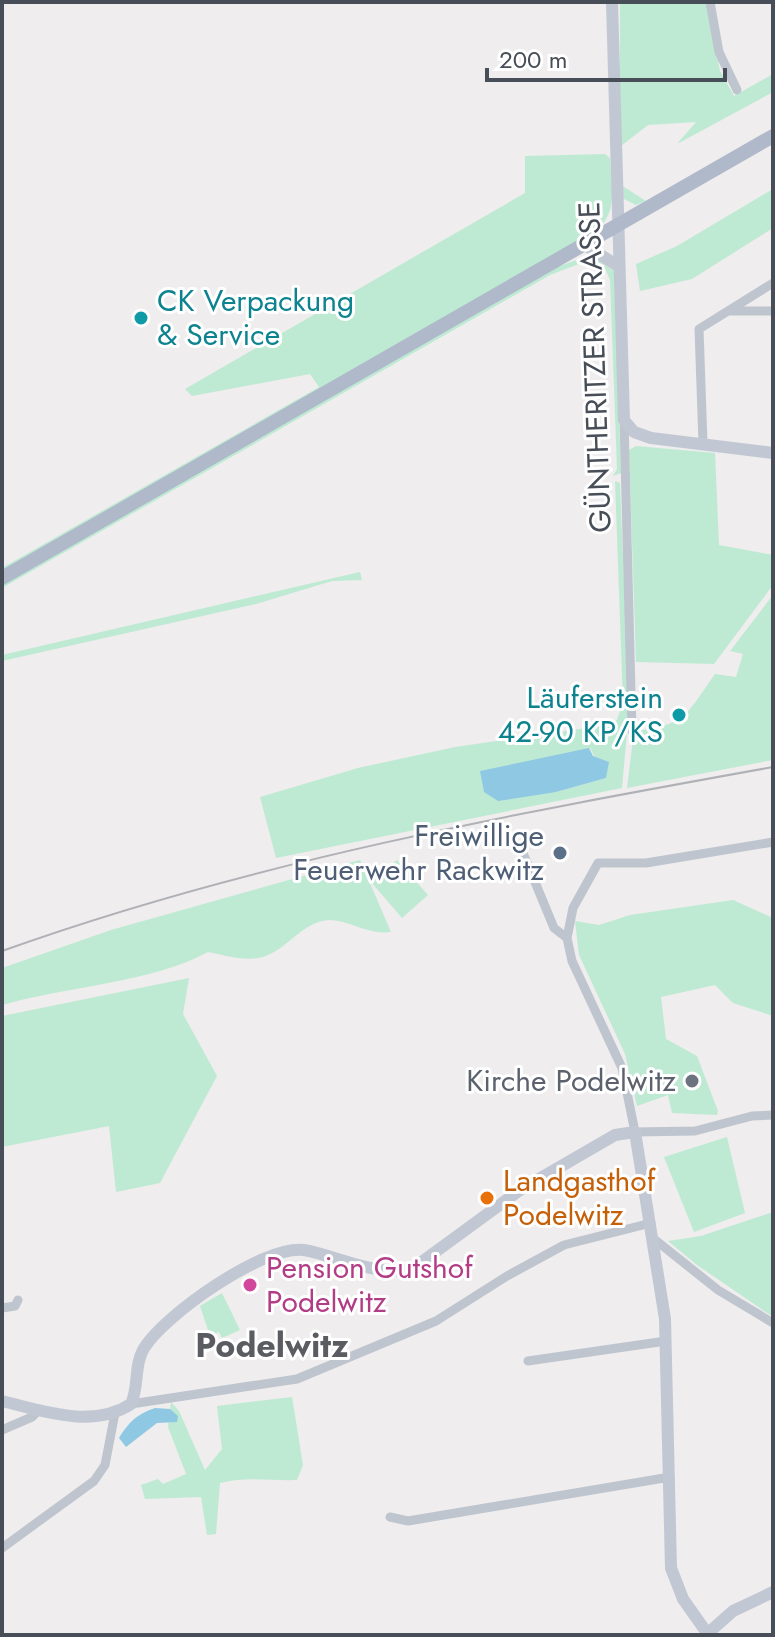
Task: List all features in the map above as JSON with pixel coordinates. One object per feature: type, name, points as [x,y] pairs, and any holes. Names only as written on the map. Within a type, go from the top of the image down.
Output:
[{"type":"main road","points":[[2,578],[773,136]]},
{"type":"street","name":"GÜNTHERITZER STRASSE","points":[[612,2],[632,731]]},
{"type":"street","points":[[710,2],[719,52],[737,90]]},
{"type":"street","points":[[585,245],[618,266]]},
{"type":"street","points":[[703,443],[697,334],[701,326],[773,283]]},
{"type":"street","points":[[727,311],[773,311]]},
{"type":"street","points":[[624,420],[642,436],[773,453]]},
{"type":"street","points":[[773,842],[646,863],[598,863],[573,908],[567,938],[572,961],[622,1068],[654,1239],[666,1341],[671,1568],[683,1599],[707,1634],[733,1611],[773,1592]]},
{"type":"street","points":[[523,853],[554,928],[567,938]]},
{"type":"street","points":[[131,1404],[142,1351],[169,1319],[265,1257],[280,1251],[304,1250],[358,1265],[412,1269],[520,1190],[615,1135],[695,1131],[752,1116],[773,1115]]},
{"type":"street","points":[[2,1401],[66,1416],[115,1413],[131,1404],[297,1379],[436,1321],[507,1276],[564,1245],[651,1223]]},
{"type":"street","points":[[654,1239],[718,1290],[773,1323]]},
{"type":"street","points":[[2,1308],[15,1306],[18,1300]]},
{"type":"street","points":[[528,1361],[666,1341]]},
{"type":"street","points":[[2,1430],[38,1411]]},
{"type":"street","points":[[2,1548],[94,1481],[105,1465],[115,1413]]},
{"type":"street","points":[[390,1517],[408,1521],[670,1477]]},
{"type":"green space","points":[[620,2],[706,2],[720,71],[734,96],[773,74],[773,92],[677,144],[696,122],[648,125],[621,146],[621,185],[646,201],[636,205],[624,199],[620,189]]},
{"type":"green space","points":[[605,154],[610,158],[611,207],[596,230],[2,573],[2,568],[319,387],[310,374],[192,396],[185,389],[525,193],[525,156]]},
{"type":"green space","points":[[773,189],[773,228],[692,279],[640,291],[636,264],[677,246]]},
{"type":"green space","points":[[591,255],[614,271],[621,473],[613,476],[617,469],[610,280],[605,268],[589,260],[550,275],[2,588],[2,583],[548,270]]},
{"type":"green space","points":[[636,446],[715,453],[719,545],[773,555],[773,585],[714,664],[636,662],[629,450]]},
{"type":"green space","points":[[615,481],[620,483],[629,710],[622,788],[276,858],[260,797],[358,768],[455,747],[607,725],[617,720],[623,702]],"holes":[[[590,748],[606,778],[556,792]]]},
{"type":"green space","points":[[360,572],[362,580],[332,581],[256,604],[2,661],[2,655]]},
{"type":"green space","points":[[773,595],[773,760],[627,788],[634,731],[665,725],[683,716],[715,674],[736,677],[743,654],[730,651]]},
{"type":"green space","points":[[360,860],[391,932],[375,932],[338,921],[320,921],[277,950],[258,958],[208,952],[135,977],[2,1005],[2,968],[111,930]]},
{"type":"green space","points":[[397,860],[428,895],[402,918],[371,882]]},
{"type":"green space","points":[[733,900],[773,918],[773,1016],[733,1003],[715,985],[661,997],[666,1039],[697,1056],[718,1111],[717,1115],[672,1113],[668,1095],[637,1106],[625,1054],[579,955],[575,921],[599,925],[630,915]]},
{"type":"green space","points":[[189,978],[183,1014],[217,1076],[160,1183],[116,1192],[109,1126],[2,1147],[2,1016]]},
{"type":"green space","points":[[727,1137],[745,1213],[694,1232],[664,1157]]},
{"type":"green space","points":[[773,1212],[773,1317],[697,1265],[668,1241],[701,1236]]},
{"type":"green space","points":[[222,1293],[240,1330],[222,1338],[219,1332],[210,1336],[200,1306]]},
{"type":"green space","points":[[292,1397],[303,1465],[297,1480],[248,1479],[220,1483],[216,1534],[207,1535],[201,1497],[145,1499],[141,1485],[158,1479],[163,1484],[186,1474],[168,1427],[171,1402],[179,1411],[205,1470],[222,1449],[217,1406]]},
{"type":"water","points":[[589,748],[593,756],[609,762],[606,778],[556,792],[498,801],[484,792],[480,771]]},
{"type":"water","points":[[155,1408],[170,1409],[178,1416],[177,1422],[157,1423],[126,1447],[119,1438],[126,1427],[138,1416]]},
{"type":"railway","points":[[2,951],[96,919],[287,866],[481,822],[773,767]]},
{"type":"place","name":"CK Verpackung & Service","points":[[141,318]]},
{"type":"place","name":"Läuferstein 42-90 KP/KS","points":[[679,715]]},
{"type":"place","name":"Freiwillige Feuerwehr Rackwitz","points":[[560,853]]},
{"type":"place","name":"Kirche Podelwitz","points":[[692,1081]]},
{"type":"place","name":"Landgasthof Podelwitz","points":[[487,1198]]},
{"type":"place","name":"Pension Gutshof Podelwitz","points":[[250,1285]]},
{"type":"district","name":"Podelwitz","points":[[272,1345]]}]
